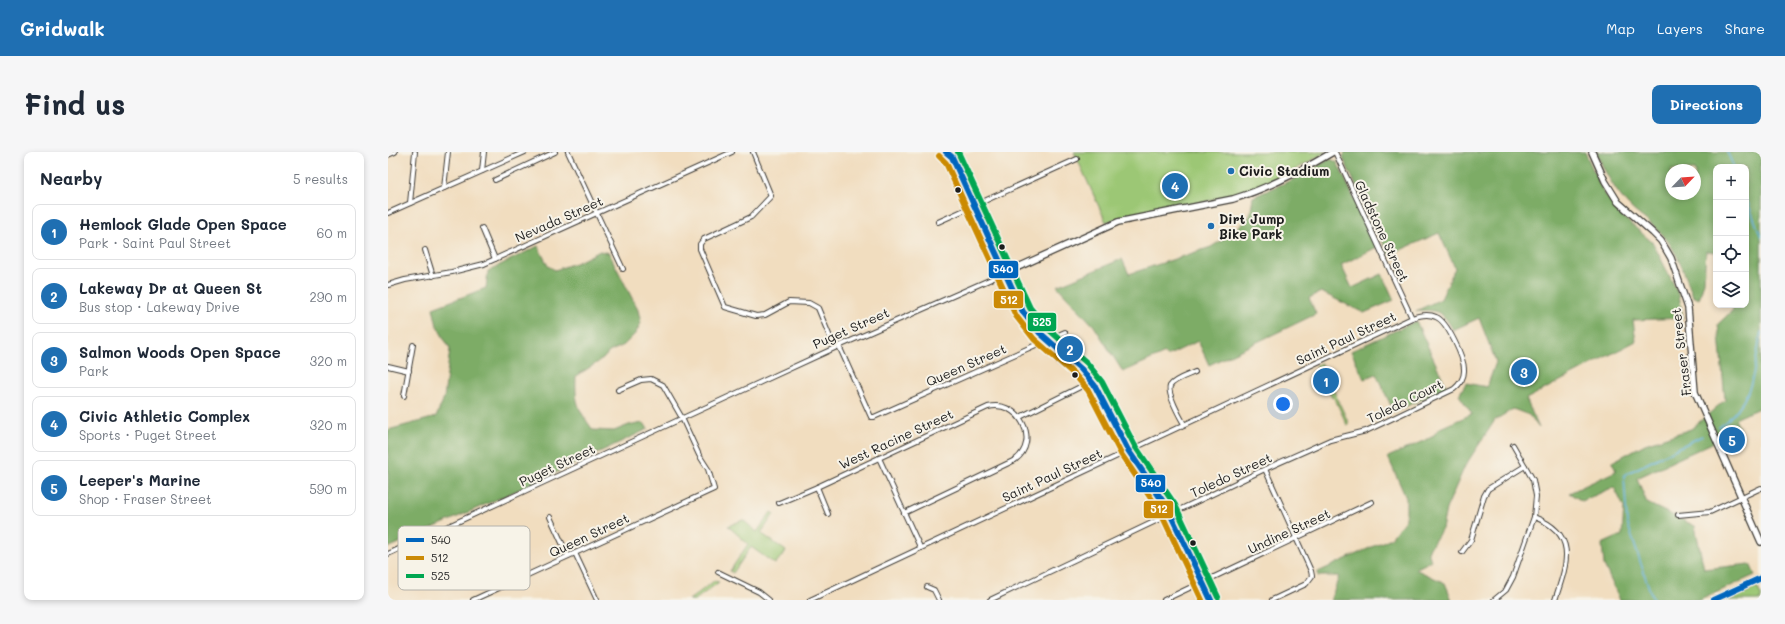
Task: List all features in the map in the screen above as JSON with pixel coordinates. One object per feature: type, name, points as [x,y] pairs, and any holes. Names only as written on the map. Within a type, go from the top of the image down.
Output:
[{"type":"street","points":[[388,155],[395,152]]},
{"type":"street","points":[[410,203],[415,152]]},
{"type":"street","points":[[444,188],[448,152]]},
{"type":"street","points":[[482,171],[484,152]]},
{"type":"street","points":[[388,213],[525,152]]},
{"type":"street","points":[[495,180],[555,152]]},
{"type":"street","points":[[568,152],[623,269]]},
{"type":"street","name":"Nevada Street","points":[[388,285],[405,280],[433,276],[472,267],[495,259],[732,152]]},
{"type":"street","points":[[753,152],[771,196],[751,217],[704,239],[700,249],[710,276],[725,307],[731,310],[756,316],[765,315],[789,302],[809,303],[818,308],[832,342],[839,346]]},
{"type":"street","points":[[946,152],[948,155],[953,154],[974,205],[1023,312],[1047,340],[1092,381],[1128,450],[1171,514],[1211,600]]},
{"type":"street","name":"Puget Street","points":[[449,526],[839,346],[1118,222],[1233,199],[1287,178],[1334,152]]},
{"type":"street","name":"Gladstone Street","points":[[1334,152],[1412,318]]},
{"type":"street","name":"Fraser Street","points":[[1592,152],[1605,181],[1618,202],[1626,211],[1653,233],[1664,245],[1670,258],[1688,308],[1695,392],[1761,542]]},
{"type":"street","points":[[938,222],[1077,159]]},
{"type":"street","points":[[482,228],[495,259]]},
{"type":"street","points":[[425,250],[433,276]]},
{"type":"street","name":"Toledo Court","points":[[1352,435],[1366,431],[1450,391],[1462,380],[1464,372],[1463,364],[1444,323],[1431,315],[1425,314],[1412,318]]},
{"type":"street","name":"Saint Paul Street","points":[[810,600],[920,547],[1412,318]]},
{"type":"street","name":"Queen Street","points":[[839,346],[871,417],[874,417],[1065,332]]},
{"type":"street","points":[[404,396],[413,345]]},
{"type":"street","points":[[388,366],[409,371]]},
{"type":"street","points":[[1184,424],[1169,392],[1170,386],[1174,382],[1195,372]]},
{"type":"street","points":[[618,390],[641,380],[651,379],[657,381],[667,390],[682,418]]},
{"type":"street","points":[[904,513],[1021,456],[1027,441],[1026,432],[1020,417],[1092,381]]},
{"type":"street","name":"West Racine Street","points":[[779,503],[817,487],[996,404],[1005,406],[1020,417]]},
{"type":"street","name":"Queen Street","points":[[530,574],[714,489],[708,469],[694,445],[682,418]]},
{"type":"street","name":"Toledo Street","points":[[990,600],[1265,469],[1330,440],[1352,435]]},
{"type":"street","points":[[1494,600],[1506,590],[1513,577],[1534,516],[1535,488],[1526,466],[1513,445]]},
{"type":"street","points":[[879,458],[920,547]]},
{"type":"street","points":[[1462,552],[1471,540],[1484,496],[1488,489],[1526,466]]},
{"type":"street","points":[[1265,469],[1311,571],[1310,581],[1306,584],[1272,600]]},
{"type":"street","points":[[817,487],[828,514]]},
{"type":"street","points":[[1678,515],[1710,512],[1761,488]]},
{"type":"street","name":"Undine Street","points":[[1214,577],[1372,502]]},
{"type":"street","points":[[1534,516],[1551,525],[1558,531],[1566,547],[1566,568],[1556,600]]},
{"type":"street","points":[[550,518],[568,556]]},
{"type":"street","name":"Puget Street","points":[[388,554],[398,549]]},
{"type":"street","points":[[575,553],[597,600]]},
{"type":"street","points":[[718,572],[759,592],[769,600]]},
{"type":"street","points":[[1713,600],[1761,578]]},
{"type":"street","points":[[1164,600],[1202,582]]},
{"type":"street","points":[[927,587],[934,590],[939,600]]},
{"type":"street","name":"Queen Street","points":[[473,600],[495,590]]},
{"type":"green space","points":[[1074,152],[1326,152],[1278,179],[1239,194],[1136,214],[1106,222]]},
{"type":"green space","points":[[1345,152],[1585,152],[1602,190],[1622,216],[1653,243],[1679,295],[1683,318],[1633,320],[1636,341],[1526,399],[1539,428],[1529,415],[1513,409],[1495,420],[1465,466],[1446,509],[1442,529],[1428,551],[1431,561],[1415,569],[1445,583],[1452,600],[1331,600],[1339,576],[1318,576],[1318,572],[1391,538],[1406,519],[1406,498],[1388,457],[1432,437],[1440,428],[1472,414],[1459,395],[1466,383],[1487,387],[1496,362],[1479,318],[1453,330],[1442,315],[1429,310],[1416,311],[1441,299],[1455,268],[1439,233],[1389,255],[1343,158]]},
{"type":"green space","points":[[1596,152],[1761,152],[1761,407],[1735,419],[1740,430],[1637,478],[1647,503],[1695,526],[1704,569],[1750,564],[1755,575],[1700,600],[1620,600],[1604,565],[1602,544],[1622,535],[1624,507],[1614,487],[1582,501],[1569,493],[1616,471],[1612,462],[1645,444],[1691,429],[1725,400],[1718,324],[1733,310],[1733,308],[1749,308],[1749,164],[1713,164],[1713,252],[1706,251],[1704,282],[1699,299],[1693,296],[1681,264],[1663,235],[1626,203],[1611,182]]},
{"type":"green space","points":[[1330,159],[1337,162],[1377,247],[1341,265],[1352,288],[1382,274],[1394,300],[1364,313],[1321,292],[1309,298],[1316,314],[1209,365],[1198,341],[1167,356],[1165,353],[1123,372],[1094,326],[1057,286],[1122,259],[1129,274],[1211,247],[1230,235],[1250,216],[1253,197],[1296,178]]},
{"type":"green space","points":[[538,246],[548,266],[555,270],[578,262],[600,251],[609,253],[638,310],[641,323],[635,334],[624,345],[609,352],[603,359],[576,376],[578,404],[583,416],[593,430],[614,431],[629,425],[644,423],[648,429],[536,482],[437,526],[398,526],[398,544],[388,548],[388,430],[436,417],[444,398],[450,349],[437,326],[433,308],[486,288],[488,271]]},
{"type":"green space","points":[[1416,321],[1447,388],[1394,412],[1376,374],[1364,379],[1351,351]]},
{"type":"green space","points":[[1321,363],[1349,424],[1347,425],[1334,397],[1332,398],[1316,365]]},
{"type":"green space","points":[[771,512],[774,514],[761,533],[786,551],[775,564],[751,547],[733,573],[730,571],[748,544],[728,526],[743,520],[757,532]]},
{"type":"green space","points":[[714,581],[719,582],[695,600],[689,600]]},
{"type":"green space","points":[[1757,587],[1761,595],[1761,600],[1729,600]]},
{"type":"waterway","points":[[1727,152],[1733,164]]},
{"type":"waterway","points":[[1747,200],[1761,237]]},
{"type":"waterway","points":[[1719,427],[1740,407],[1746,396],[1754,373],[1761,332]]},
{"type":"waterway","points":[[1653,600],[1627,522],[1624,475],[1702,436]]},
{"type":"transit line","name":"540","points":[[946,152],[952,157],[1023,312],[1040,333],[1081,369],[1095,386],[1128,450],[1168,509],[1211,600]]},
{"type":"transit line","name":"525","points":[[958,152],[1030,308],[1046,327],[1087,363],[1102,382],[1135,446],[1175,505],[1218,597]]},
{"type":"transit line","name":"512","points":[[939,156],[946,163],[1016,316],[1034,339],[1075,375],[1088,390],[1121,454],[1161,513],[1202,600]]},
{"type":"transit line","name":"540","points":[[1713,600],[1761,578]]},
{"type":"place","name":"Civic Stadium","points":[[1231,171]]},
{"type":"place","name":"Civic Athletic Complex","points":[[1175,186]]},
{"type":"place","name":"Dirt Jump Bike Park","points":[[1211,226]]},
{"type":"place","name":"Lakeway Dr at Queen St","points":[[1070,349]]},
{"type":"place","name":"Salmon Woods Open Space","points":[[1524,372]]},
{"type":"place","name":"Hemlock Glade Open Space","points":[[1326,381]]},
{"type":"place","name":"Leeper's Marine","points":[[1732,440]]}]
